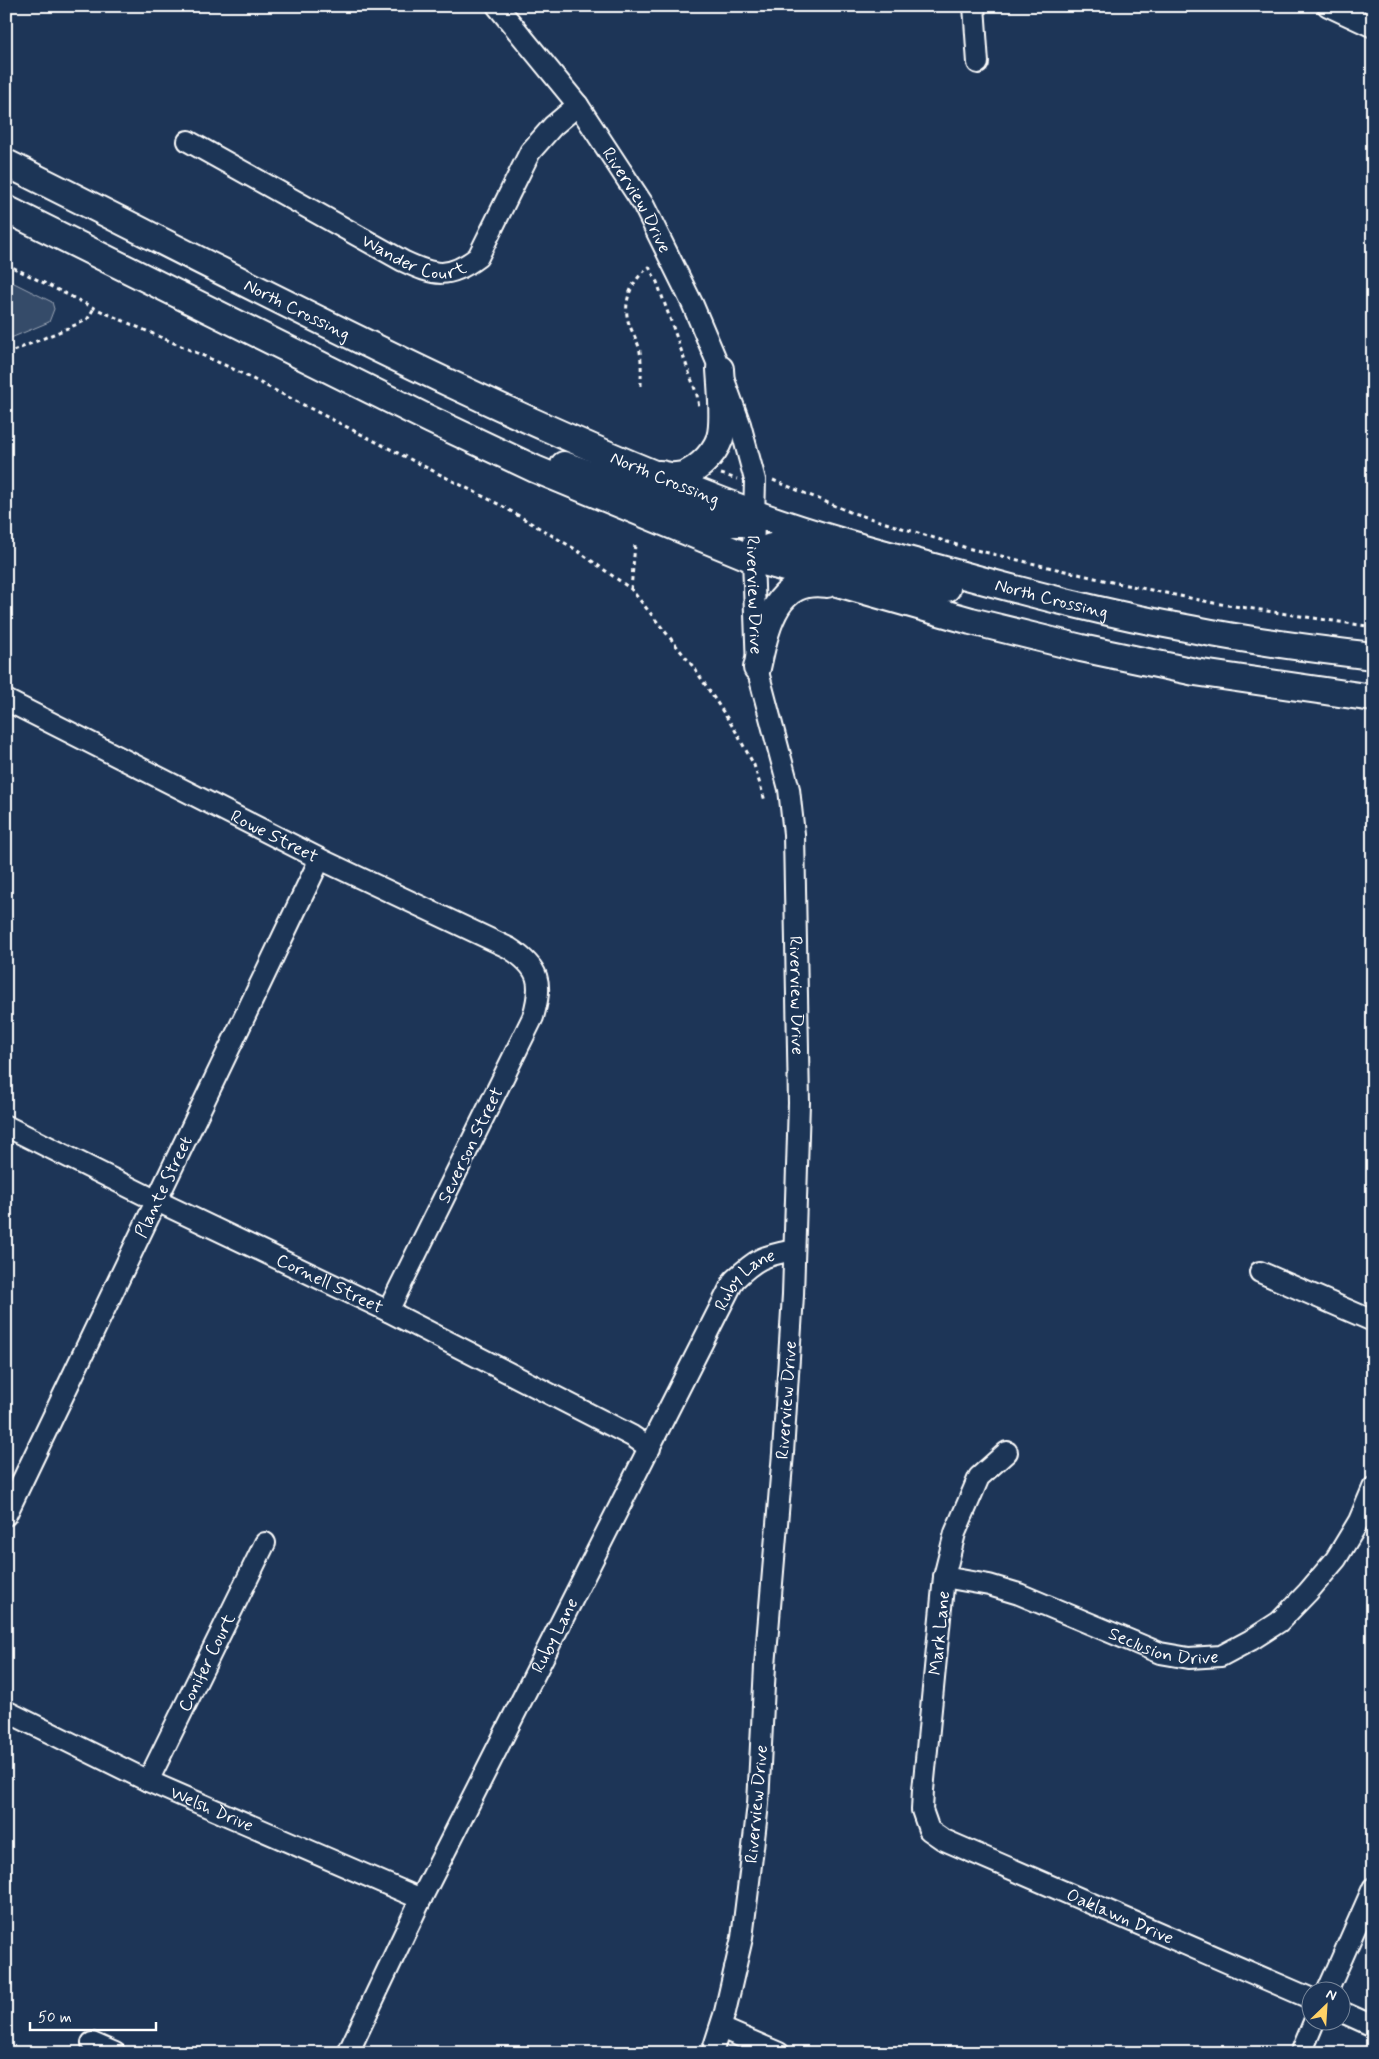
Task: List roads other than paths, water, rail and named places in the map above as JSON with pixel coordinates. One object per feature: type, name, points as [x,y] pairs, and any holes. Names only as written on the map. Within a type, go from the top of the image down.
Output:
[{"type":"main road","name":"North Crossing","points":[[6,163],[427,372],[532,422],[754,513],[855,546],[1079,605],[1192,630],[1306,648],[1373,656]]},
{"type":"main road","points":[[6,209],[431,420],[535,469],[753,559],[971,621],[1081,648],[1195,672],[1373,698]]},
{"type":"main road","points":[[651,472],[675,476],[688,472],[703,463],[720,438],[722,411],[720,369]]},
{"type":"main road","points":[[431,420],[586,471],[729,523],[744,523],[754,513]]},
{"type":"main road","points":[[753,559],[762,550],[770,546],[784,546],[883,574],[954,590],[1079,605]]},
{"type":"main road","points":[[757,668],[770,618],[792,589],[814,582],[853,588]]},
{"type":"street","name":"Riverview Drive","points":[[498,6],[578,105],[644,204],[692,302],[720,369],[740,424],[755,480],[753,559],[757,668],[789,789],[794,834],[799,1103],[794,1250],[783,1453],[765,1666],[758,1804],[742,1938],[721,2028],[712,2053]]},
{"type":"street","points":[[974,6],[978,63]]},
{"type":"street","points":[[1328,6],[1373,26]]},
{"type":"street","name":"Wander Court","points":[[188,141],[403,261],[424,271],[449,274],[464,268],[478,257],[530,152],[553,126],[578,105]]},
{"type":"street","name":"Rowe Street","points":[[6,700],[320,859],[509,948],[525,958],[538,976]]},
{"type":"street","name":"Plante Street","points":[[6,1515],[320,859]]},
{"type":"street","name":"Severson Street","points":[[388,1312],[533,1017],[539,995],[538,976]]},
{"type":"street","name":"Cornell Street","points":[[6,1126],[388,1312],[632,1436],[650,1448]]},
{"type":"street","name":"Ruby Lane","points":[[348,2053],[421,1900],[734,1280],[752,1263],[769,1255],[794,1250]]},
{"type":"street","points":[[1260,1272],[1373,1321]]},
{"type":"street","name":"Mark Lane","points":[[929,1830],[922,1810],[923,1790],[944,1577],[955,1533],[979,1477],[1006,1452]]},
{"type":"street","name":"Seclusion Drive","points":[[944,1577],[989,1585],[1019,1594],[1160,1653],[1189,1658],[1221,1656],[1279,1622],[1308,1592],[1336,1560],[1359,1521],[1373,1488]]},
{"type":"street","name":"Conifer Court","points":[[148,1780],[265,1543]]},
{"type":"street","name":"Welsh Drive","points":[[6,1711],[148,1780],[421,1900]]},
{"type":"street","name":"Oaklawn Drive","points":[[929,1830],[952,1843],[1302,1995]]},
{"type":"street","points":[[1331,1982],[1373,1888]]},
{"type":"street","points":[[1352,2017],[1373,2026]]},
{"type":"street","points":[[721,2028],[778,2053]]},
{"type":"street","points":[[1301,2053],[1310,2032]]},
{"type":"street","points":[[92,2043],[115,2053]]}]
